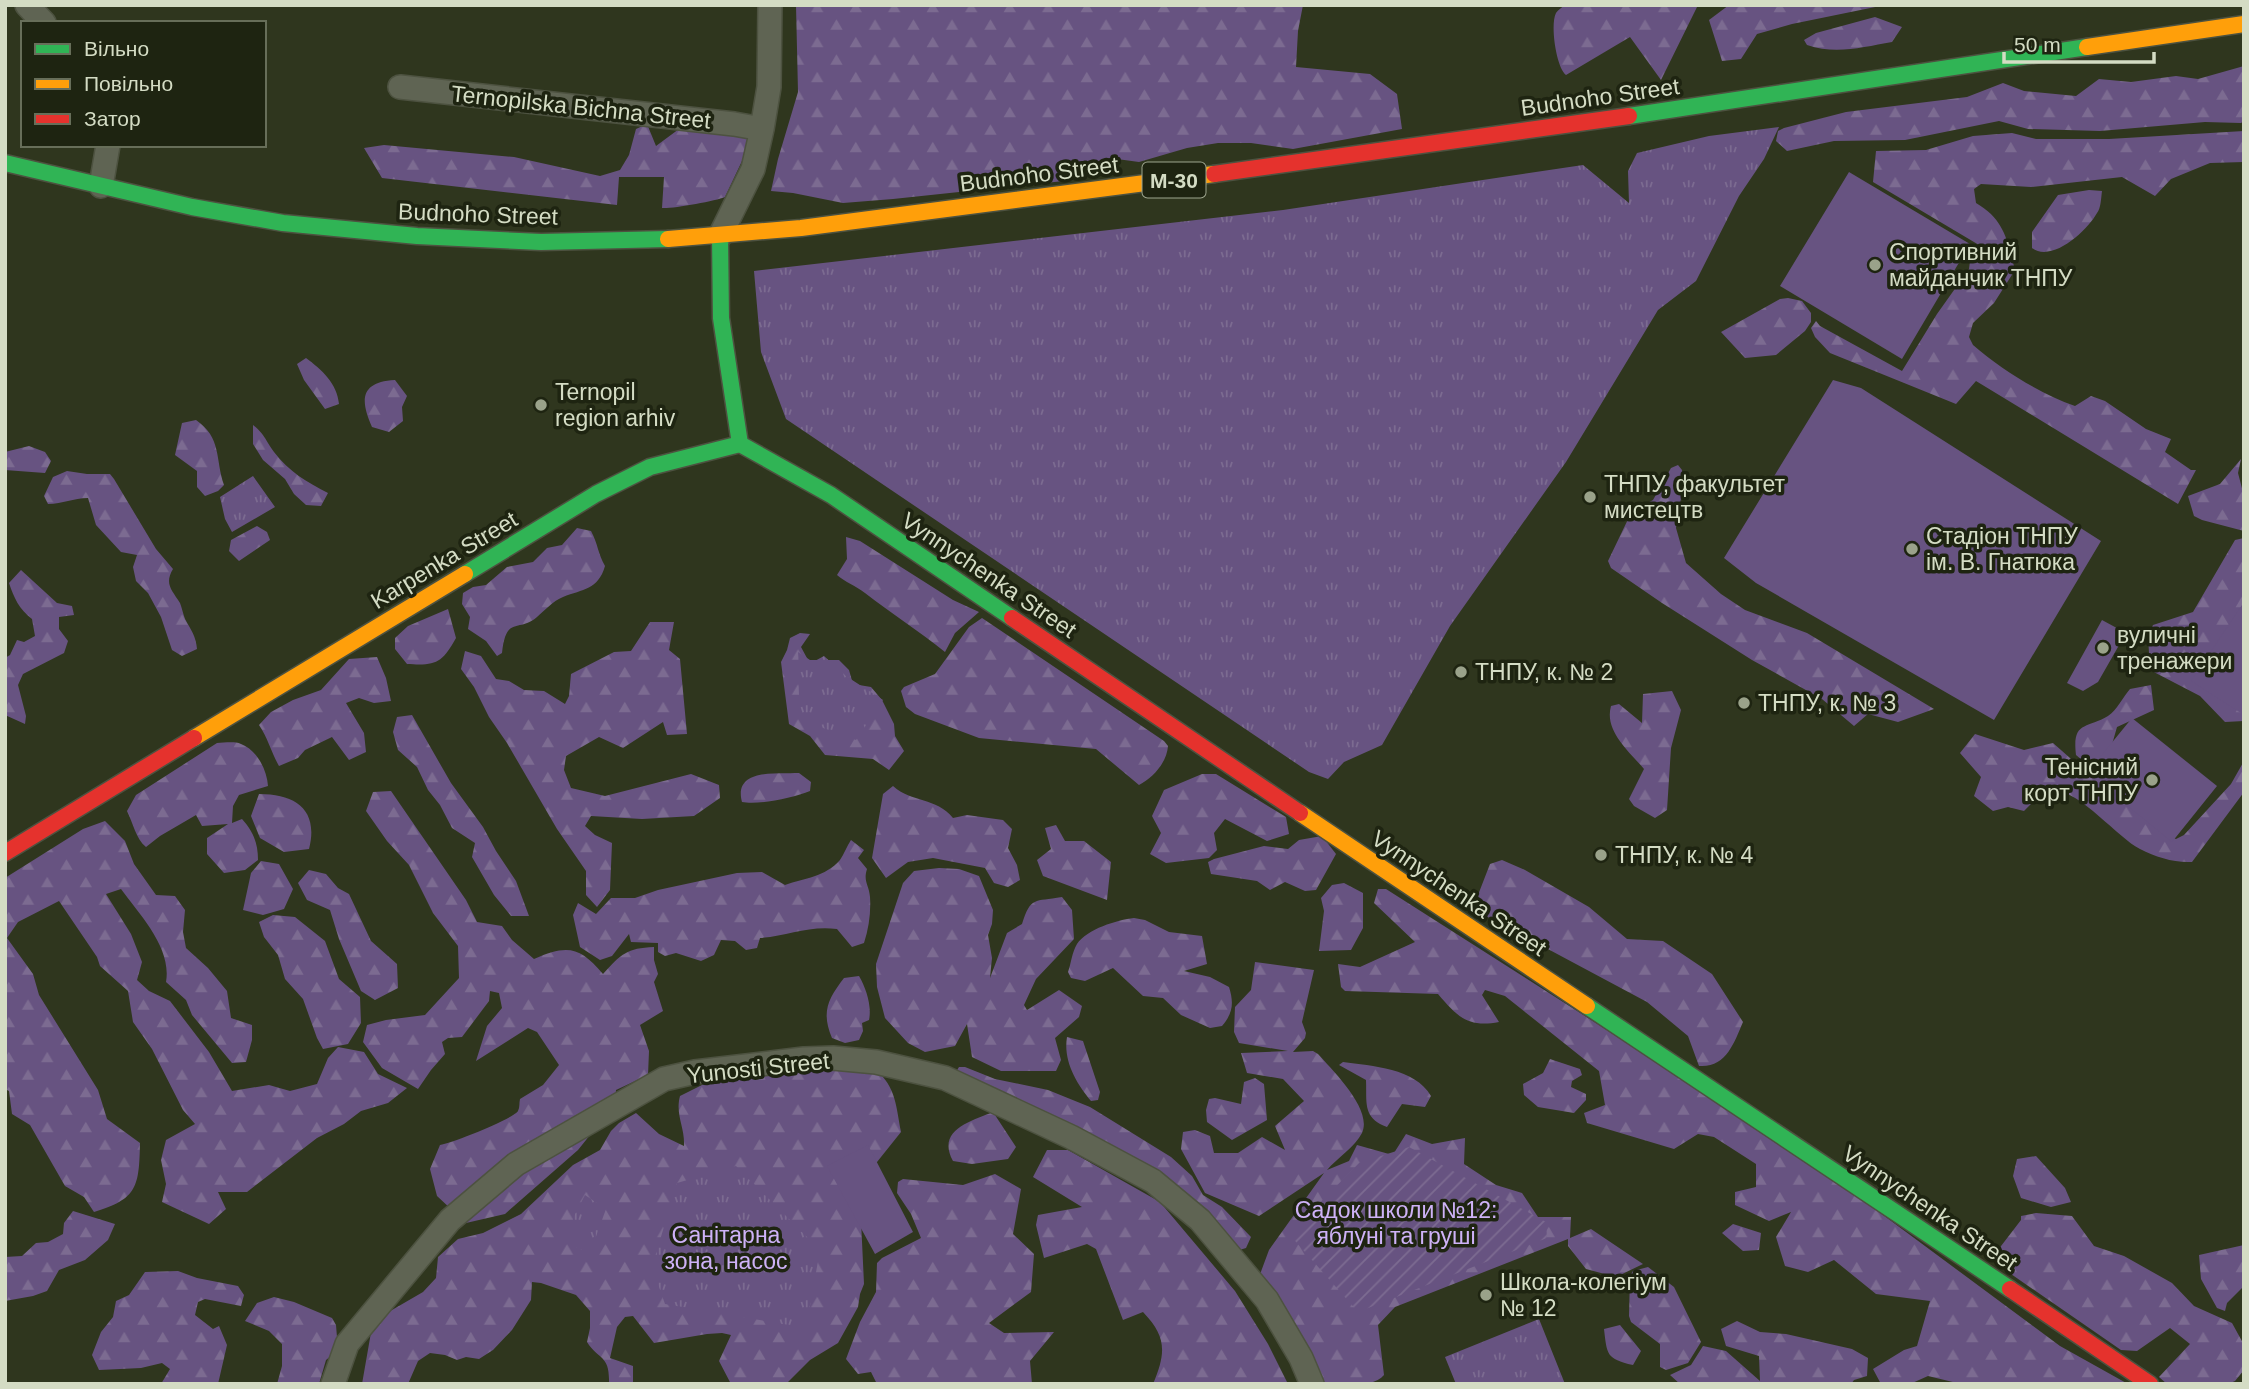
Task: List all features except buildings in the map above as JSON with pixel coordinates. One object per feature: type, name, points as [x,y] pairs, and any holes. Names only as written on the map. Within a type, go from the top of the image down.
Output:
[{"type":"main road","name":"Budnoho Street","points":[[5,163],[192,207],[283,223],[417,236],[541,242],[679,239],[801,228],[1660,112],[2244,24]]},
{"type":"main road","points":[[720,236],[721,318],[740,444]]},
{"type":"main road","name":"Karpenka Street","points":[[5,853],[596,494],[650,467],[740,444]]},
{"type":"main road","name":"Vynnychenka Street","points":[[740,444],[831,495],[1434,904],[2150,1384]]},
{"type":"street","points":[[27,5],[42,21]]},
{"type":"street","points":[[720,236],[753,169],[762,129],[769,87],[770,5]]},
{"type":"street","name":"Ternopilska Bichna Street","points":[[400,87],[762,129]]},
{"type":"street","points":[[101,186],[108,147]]},
{"type":"street","name":"Yunosti Street","points":[[333,1384],[346,1344],[450,1220],[516,1164],[664,1079],[709,1070],[833,1058],[876,1062],[945,1079],[1071,1137],[1153,1181],[1200,1220],[1267,1300],[1301,1358],[1312,1384]]},
{"type":"green space","points":[[796,5],[1303,5],[1296,67],[1370,74],[1397,94],[1402,129],[1293,149],[1251,143],[1218,143],[1187,148],[1139,162],[1117,159],[1083,179],[893,199],[843,203],[771,191],[798,92]]},
{"type":"green space","points":[[1565,5],[1698,5],[1661,80],[1630,37],[1566,75],[1559,63],[1554,35],[1554,18]]},
{"type":"green space","points":[[1729,5],[1885,5],[1757,34],[1741,59],[1722,61],[1709,20]]},
{"type":"green space","points":[[1875,17],[1902,27],[1892,42],[1839,50],[1807,45],[1804,40],[1816,33]]},
{"type":"green space","points":[[2244,66],[2244,121],[2241,123],[2205,122],[2100,131],[2028,129],[1999,121],[1905,140],[1834,141],[1787,151],[1776,141],[1778,131],[1784,128],[1846,112],[1967,97],[2003,83],[2024,91],[2076,96],[2099,79],[2131,82],[2176,76],[2198,79]]},
{"type":"green space","points":[[647,124],[656,146],[679,129],[749,135],[750,144],[725,197],[662,208],[664,177],[619,177],[617,205],[382,178],[364,148],[384,145],[514,157],[600,176],[620,170],[629,155],[636,129]]},
{"type":"green space","points":[[1779,127],[1764,159],[1739,196],[1696,281],[1658,310],[1566,462],[1450,626],[1382,745],[1344,762],[1328,779],[1309,772],[786,419],[761,352],[754,271],[1283,210],[1583,165],[1629,203],[1628,171],[1637,153],[1709,136]]},
{"type":"green space","points":[[2244,131],[2244,162],[2210,163],[2171,179],[2155,196],[2122,177],[2031,187],[1981,184],[1974,189],[1976,203],[1999,224],[2010,249],[2015,270],[1994,303],[1973,323],[1969,337],[1973,345],[2035,388],[2075,406],[2091,396],[2105,401],[2146,429],[2171,439],[2165,452],[2191,470],[2196,470],[2178,504],[1976,381],[1956,404],[1830,353],[1815,337],[1811,328],[1816,321],[1820,326],[1902,371],[1969,269],[1970,261],[1979,245],[1873,182],[1876,151],[1926,150],[1973,136],[2012,133],[2036,139],[2109,139]]},
{"type":"green space","name":"Спортивний майданчик ТНПУ","points":[[1849,172],[1970,244],[1902,359],[1780,286]]},
{"type":"green space","points":[[2089,190],[2102,191],[2101,203],[2085,228],[2059,248],[2040,252],[2032,248],[2032,232],[2058,195]]},
{"type":"green space","points":[[1780,299],[1802,301],[1811,313],[1811,322],[1805,331],[1776,355],[1745,358],[1721,332]]},
{"type":"green space","points":[[306,358],[332,383],[339,404],[325,409],[304,380],[297,364]]},
{"type":"green space","points":[[395,380],[407,396],[402,407],[403,421],[389,432],[372,427],[365,401],[366,394],[375,384]]},
{"type":"green space","name":"Стадіон ТНПУ ім. В. Гнатюка","points":[[1833,380],[1861,388],[2101,541],[1994,720],[1756,583],[1724,558]]},
{"type":"green space","points":[[196,420],[214,442],[224,485],[218,491],[205,496],[197,487],[197,471],[175,455],[182,423]]},
{"type":"green space","points":[[253,425],[292,471],[328,493],[321,506],[306,505],[294,494],[285,479],[263,460],[253,444]]},
{"type":"green space","points":[[29,446],[45,452],[51,461],[45,473],[5,470],[5,452]]},
{"type":"green space","points":[[2241,459],[2238,473],[2244,496],[2244,531],[2194,516],[2188,496],[2220,484]]},
{"type":"green space","points":[[1678,465],[1682,470],[1683,486],[1676,528],[1686,563],[1721,594],[1745,610],[1807,633],[1934,709],[1898,722],[1868,714],[1854,726],[1822,699],[1752,660],[1611,568],[1608,561],[1632,511],[1653,500],[1671,468]]},
{"type":"green space","points":[[67,471],[110,474],[114,479],[156,549],[173,569],[169,579],[170,587],[180,603],[197,649],[182,656],[172,650],[161,617],[148,593],[136,581],[133,567],[137,555],[121,552],[96,525],[88,498],[48,504],[44,496],[53,477]]},
{"type":"green space","points":[[253,476],[275,507],[232,532],[225,519],[220,497]]},
{"type":"green space","points":[[257,526],[267,532],[270,540],[239,561],[229,551],[231,540]]},
{"type":"green space","points":[[577,528],[591,531],[605,566],[602,574],[589,588],[563,597],[530,622],[510,629],[506,634],[502,653],[497,656],[486,641],[468,629],[470,617],[462,604],[463,593],[473,587],[486,585],[507,567],[533,562],[547,548],[562,545]]},
{"type":"green space","points":[[846,537],[860,541],[953,600],[979,612],[955,633],[945,652],[837,575],[847,559]]},
{"type":"green space","points":[[2244,538],[2244,721],[2225,722],[2200,696],[2150,670],[2148,636],[2153,625],[2193,612],[2235,540]]},
{"type":"green space","points":[[21,570],[57,603],[72,606],[74,615],[59,617],[59,629],[68,641],[64,653],[23,674],[18,685],[26,716],[25,724],[5,715],[5,658],[10,655],[17,640],[24,642],[35,636],[32,619],[18,603],[9,583]]},
{"type":"green space","points":[[2244,602],[2244,715],[2191,681]]},
{"type":"green space","points":[[448,609],[456,638],[447,653],[432,663],[407,664],[395,649],[395,638],[408,626]]},
{"type":"green space","points":[[982,618],[1164,741],[1168,746],[1167,752],[1154,774],[1139,785],[1096,749],[979,738],[915,714],[906,707],[901,691],[904,687],[935,674],[969,627]]},
{"type":"green space","name":"вуличні тренажери","points":[[2102,620],[2126,633],[2098,682],[2083,691],[2067,683]]},
{"type":"green space","points":[[650,622],[674,622],[669,650],[680,659],[687,734],[667,735],[663,722],[623,748],[599,737],[566,756],[564,770],[571,788],[605,796],[691,774],[719,785],[720,798],[694,816],[642,819],[591,816],[585,826],[595,835],[612,843],[610,890],[597,907],[586,895],[586,871],[557,829],[461,669],[465,651],[481,656],[496,679],[509,681],[524,690],[544,691],[565,704],[569,696],[571,674],[614,652],[631,651]]},
{"type":"green space","points":[[800,633],[810,634],[801,647],[808,660],[839,660],[849,670],[853,684],[871,687],[882,700],[894,724],[895,736],[904,751],[889,770],[873,759],[825,755],[810,736],[789,724],[781,662],[790,638]]},
{"type":"green space","points":[[798,652],[813,662],[824,656],[846,676],[883,700],[856,740],[804,721],[799,696]]},
{"type":"green space","points":[[377,657],[386,678],[391,701],[374,703],[359,698],[346,703],[364,733],[366,752],[349,760],[332,737],[305,750],[298,758],[279,766],[259,725],[271,712],[293,700],[321,690],[349,659]]},
{"type":"green space","points":[[2151,685],[2154,710],[2117,727],[2107,762],[2082,760],[2076,755],[2076,736],[2082,728],[2108,716],[2130,689]]},
{"type":"green space","points":[[1672,691],[1681,710],[1671,748],[1667,810],[1655,818],[1634,806],[1629,799],[1644,769],[1614,732],[1611,706],[1619,704],[1642,723],[1643,694]]},
{"type":"green space","points":[[412,715],[451,783],[483,827],[516,881],[529,916],[511,916],[494,895],[472,857],[475,843],[452,828],[417,767],[398,750],[393,732],[397,717]]},
{"type":"green space","name":"Тенісний корт ТНПУ","points":[[2132,718],[2217,786],[2172,842],[2087,773]]},
{"type":"green space","points":[[1975,734],[2024,750],[2053,743],[2087,773],[2116,790],[2162,833],[2176,839],[2184,835],[2231,784],[2244,761],[2244,792],[2192,862],[2172,860],[2140,849],[2087,806],[2065,793],[2046,793],[2024,811],[2008,807],[1993,811],[1974,796],[1981,777],[1960,753]]},
{"type":"green space","points":[[217,743],[238,743],[252,751],[263,767],[268,786],[239,795],[233,806],[232,823],[242,819],[249,828],[256,843],[258,860],[245,870],[224,873],[207,854],[207,838],[228,824],[202,826],[196,815],[146,847],[137,835],[127,811],[136,795]]},
{"type":"green space","points":[[799,773],[811,782],[810,791],[776,800],[742,802],[741,791],[750,778]]},
{"type":"green space","points":[[1202,774],[1216,774],[1286,817],[1289,834],[1267,841],[1225,819],[1214,833],[1217,850],[1209,858],[1166,863],[1150,854],[1161,833],[1152,816],[1164,790]]},
{"type":"green space","points":[[893,786],[908,795],[932,803],[953,818],[967,815],[1003,820],[1012,829],[1008,848],[1017,865],[1020,880],[1008,887],[994,883],[985,868],[933,858],[908,862],[886,878],[872,858],[883,794]]},
{"type":"green space","points":[[391,791],[466,900],[477,922],[502,926],[512,940],[534,959],[556,951],[573,951],[587,958],[603,974],[625,953],[654,947],[658,974],[654,982],[663,1011],[640,1025],[649,1051],[648,1075],[616,1090],[614,1116],[505,1214],[466,1223],[437,1196],[430,1169],[440,1145],[514,1115],[519,1110],[520,1099],[543,1085],[559,1065],[537,1032],[528,1028],[476,1061],[487,1026],[502,1008],[499,993],[490,991],[489,1001],[462,1037],[448,1038],[442,1042],[445,1054],[418,1089],[382,1068],[363,1042],[367,1025],[425,1015],[459,978],[458,946],[433,913],[409,865],[387,841],[366,811],[373,792]]},
{"type":"green space","points":[[259,794],[284,797],[302,807],[311,824],[309,849],[284,852],[260,838],[251,816]]},
{"type":"green space","points":[[105,821],[125,841],[134,864],[156,895],[175,896],[185,910],[183,932],[186,948],[208,968],[227,991],[231,1018],[252,1025],[252,1040],[246,1062],[232,1063],[192,1015],[186,1000],[166,982],[167,969],[159,944],[137,910],[121,889],[106,894],[131,934],[142,962],[137,980],[149,991],[170,1001],[209,1052],[232,1091],[269,1085],[290,1091],[317,1084],[328,1058],[338,1047],[364,1052],[378,1074],[407,1088],[388,1103],[361,1111],[344,1124],[317,1138],[247,1192],[218,1192],[226,1209],[209,1224],[162,1202],[166,1184],[161,1160],[166,1140],[195,1124],[183,1110],[152,1049],[133,1022],[128,991],[100,966],[97,957],[59,901],[18,922],[7,938],[33,974],[39,995],[98,1090],[107,1119],[140,1143],[137,1180],[128,1196],[94,1212],[84,1197],[65,1186],[30,1125],[12,1114],[9,1091],[5,1089],[5,878],[83,829]]},
{"type":"green space","points":[[1056,825],[1065,841],[1084,841],[1111,862],[1107,900],[1043,876],[1037,860],[1051,849],[1045,828]]},
{"type":"green space","points":[[1322,836],[1336,854],[1316,890],[1305,891],[1285,882],[1270,890],[1257,881],[1211,874],[1208,862],[1214,859],[1264,846],[1288,849],[1299,840]]},
{"type":"green space","points":[[851,840],[864,850],[858,858],[867,869],[870,908],[864,943],[852,947],[837,929],[817,928],[760,938],[757,948],[746,950],[735,941],[721,940],[714,955],[701,961],[676,953],[665,956],[658,952],[658,943],[631,942],[629,934],[612,956],[600,960],[580,947],[573,915],[578,903],[596,914],[611,898],[635,898],[658,890],[737,873],[762,872],[785,885],[834,866]]},
{"type":"green space","points":[[1502,860],[1525,870],[1589,907],[1627,939],[1663,941],[1712,974],[1743,1022],[1728,1053],[1716,1063],[1699,1066],[1688,1036],[1647,1002],[1484,915],[1478,895],[1490,864]]},
{"type":"green space","points":[[261,861],[279,864],[293,889],[284,909],[263,915],[243,910],[251,873]]},
{"type":"green space","points":[[959,869],[979,876],[993,910],[988,935],[992,958],[990,978],[1007,933],[1022,924],[1031,904],[1039,900],[1062,897],[1072,910],[1074,939],[1036,979],[1024,1005],[1027,1010],[1059,990],[1082,1006],[1079,1017],[1055,1038],[1061,1060],[1056,1071],[1001,1071],[972,1057],[967,1024],[955,1046],[925,1052],[908,1043],[885,1018],[877,987],[876,964],[903,883],[914,871]]},
{"type":"green space","points":[[309,870],[326,874],[338,888],[349,894],[371,941],[397,964],[398,988],[375,1000],[361,991],[330,910],[307,900],[298,883]]},
{"type":"green space","points":[[1344,883],[1363,893],[1363,928],[1351,950],[1319,951],[1324,911],[1321,898],[1332,885]]},
{"type":"green space","points":[[1378,889],[1386,889],[1798,1152],[2060,1346],[2128,1384],[1961,1384],[1928,1376],[1910,1384],[1881,1384],[1873,1369],[1904,1350],[1917,1346],[1930,1301],[1876,1294],[1834,1260],[1808,1272],[1785,1266],[1776,1237],[1791,1212],[1769,1221],[1735,1205],[1735,1192],[1756,1187],[1756,1164],[1714,1137],[1698,1134],[1674,1149],[1587,1123],[1584,1113],[1605,1105],[1599,1071],[1505,996],[1485,990],[1482,995],[1499,1022],[1479,1023],[1471,1022],[1457,1014],[1438,994],[1345,991],[1341,987],[1338,964],[1360,967],[1415,942],[1374,903]]},
{"type":"green space","points":[[273,915],[295,917],[325,941],[339,979],[360,997],[361,1023],[348,1044],[323,1049],[303,999],[285,979],[278,955],[264,937],[259,922]]},
{"type":"green space","points":[[1134,918],[1145,920],[1169,932],[1202,936],[1207,964],[1184,971],[1210,977],[1229,987],[1232,1008],[1222,1026],[1210,1028],[1181,1015],[1163,998],[1143,996],[1113,968],[1085,981],[1071,978],[1068,972],[1073,954],[1082,939],[1103,926]]},
{"type":"green space","points":[[1255,962],[1314,970],[1302,1022],[1305,1038],[1293,1052],[1313,1051],[1318,1054],[1357,1102],[1364,1123],[1359,1138],[1327,1170],[1349,1161],[1357,1145],[1389,1154],[1394,1153],[1406,1134],[1432,1144],[1465,1138],[1464,1164],[1496,1185],[1522,1193],[1538,1217],[1571,1217],[1570,1238],[1591,1229],[1643,1264],[1616,1277],[1586,1269],[1568,1246],[1568,1239],[1395,1307],[1378,1325],[1384,1375],[1363,1384],[1319,1384],[1259,1277],[1269,1250],[1324,1173],[1259,1216],[1205,1193],[1181,1149],[1183,1132],[1195,1130],[1210,1136],[1214,1153],[1238,1153],[1262,1137],[1285,1150],[1275,1126],[1304,1101],[1283,1079],[1247,1073],[1241,1053],[1288,1051],[1239,1043],[1234,1032],[1235,1007],[1251,990]]},
{"type":"green space","points":[[859,976],[868,997],[869,1020],[862,1023],[863,1031],[859,1040],[845,1043],[832,1038],[827,1021],[828,1006],[844,978]]},
{"type":"green space","points":[[1067,1037],[1083,1041],[1100,1092],[1098,1100],[1091,1101],[1076,1079],[1067,1055]]},
{"type":"green space","points":[[1550,1059],[1580,1069],[1582,1075],[1572,1081],[1571,1087],[1586,1094],[1586,1100],[1574,1113],[1538,1107],[1524,1095],[1523,1084],[1543,1073]]},
{"type":"green space","points":[[1343,1062],[1404,1074],[1415,1079],[1431,1096],[1425,1107],[1402,1104],[1387,1127],[1373,1119],[1370,1114],[1366,1102],[1366,1080],[1339,1065]]},
{"type":"green space","points":[[870,1064],[890,1087],[901,1132],[873,1167],[860,1199],[864,1284],[858,1307],[838,1343],[810,1360],[786,1384],[731,1384],[719,1361],[731,1335],[707,1334],[654,1343],[633,1316],[625,1317],[617,1327],[610,1358],[633,1366],[633,1384],[609,1384],[606,1363],[587,1342],[590,1311],[576,1295],[532,1282],[531,1300],[512,1330],[493,1350],[479,1359],[466,1357],[457,1360],[430,1353],[418,1361],[408,1384],[362,1384],[373,1321],[423,1292],[436,1278],[438,1257],[458,1239],[483,1233],[521,1214],[573,1165],[600,1150],[619,1123],[636,1113],[659,1134],[684,1146],[680,1096],[702,1085],[736,1075]]},
{"type":"green space","points":[[959,1067],[995,1079],[1048,1090],[1090,1107],[1171,1157],[1192,1176],[1203,1195],[1222,1207],[1251,1237],[1246,1248],[1236,1251],[1189,1205],[956,1072]]},
{"type":"green space","points":[[1255,1078],[1264,1084],[1267,1120],[1232,1140],[1207,1122],[1209,1099],[1241,1104],[1244,1082]]},
{"type":"green space","points":[[993,1112],[1016,1147],[1008,1159],[972,1164],[953,1161],[949,1150],[952,1134],[966,1123]]},
{"type":"green space","points":[[868,1145],[913,1232],[875,1254],[827,1166]]},
{"type":"green space","name":"Садок школи №12: яблуні та груші","points":[[1409,1147],[1546,1222],[1547,1238],[1358,1312],[1289,1234],[1359,1163]]},
{"type":"green space","points":[[1047,1150],[1068,1150],[1160,1202],[1235,1291],[1268,1344],[1288,1384],[1153,1384],[1162,1354],[1157,1329],[1143,1312],[1123,1320],[1096,1249],[1087,1244],[1044,1258],[1036,1225],[1038,1215],[1082,1207],[1033,1177]]},
{"type":"green space","points":[[2036,1156],[2065,1188],[2071,1202],[2051,1207],[2021,1198],[2013,1176],[2017,1159]]},
{"type":"green space","name":"Санітарна зона, насос","points":[[736,1166],[820,1250],[806,1328],[665,1304],[652,1267],[677,1183]]},
{"type":"green space","points":[[995,1174],[1021,1189],[1013,1234],[1034,1254],[1031,1292],[989,1323],[1004,1333],[1054,1332],[1030,1361],[1032,1384],[877,1384],[871,1372],[858,1374],[846,1359],[860,1322],[876,1292],[877,1263],[921,1238],[911,1214],[897,1193],[898,1182],[903,1179],[963,1185]]},
{"type":"green space","points":[[585,1195],[606,1209],[590,1253],[561,1241]]},
{"type":"green space","points":[[73,1211],[115,1224],[108,1240],[85,1260],[59,1270],[47,1291],[5,1301],[5,1257],[22,1256],[36,1243],[48,1242],[63,1234],[64,1223]]},
{"type":"green space","points":[[2036,1213],[2072,1216],[2094,1246],[2124,1256],[2172,1283],[2194,1306],[2232,1323],[2243,1343],[2244,1370],[2235,1381],[2228,1384],[2167,1384],[2159,1377],[2190,1344],[2170,1328],[2137,1351],[2121,1350],[1998,1265],[1998,1250],[2021,1220],[2021,1216]]},
{"type":"green space","points":[[1733,1224],[1761,1233],[1759,1250],[1743,1251],[1722,1233]]},
{"type":"green space","points":[[2244,1245],[2244,1286],[2227,1303],[2225,1311],[2217,1308],[2201,1279],[2199,1255]]},
{"type":"green space","points":[[1648,1267],[1674,1287],[1701,1342],[1688,1363],[1666,1370],[1660,1367],[1660,1344],[1631,1322],[1629,1316],[1630,1276],[1633,1271]]},
{"type":"green space","points":[[178,1271],[197,1278],[238,1286],[244,1295],[241,1306],[205,1299],[198,1302],[195,1315],[213,1329],[219,1326],[227,1345],[218,1384],[161,1384],[170,1369],[162,1363],[141,1368],[99,1370],[92,1355],[101,1332],[113,1317],[116,1301],[129,1295],[145,1272]]},
{"type":"green space","points":[[274,1297],[294,1302],[332,1318],[336,1325],[338,1350],[326,1360],[319,1384],[277,1384],[282,1366],[282,1344],[269,1331],[245,1321],[257,1303]]},
{"type":"green space","points":[[1539,1319],[1565,1384],[1456,1384],[1445,1357]]},
{"type":"green space","points":[[1737,1321],[1760,1332],[1786,1334],[1852,1349],[1868,1358],[1867,1376],[1854,1380],[1851,1384],[1680,1384],[1670,1375],[1691,1365],[1703,1346],[1726,1351],[1760,1381],[1759,1356],[1726,1346],[1721,1329]]},
{"type":"green space","points":[[1620,1325],[1641,1351],[1633,1365],[1613,1358],[1607,1350],[1604,1329]]},
{"type":"traffic: fast","points":[[1629,116],[2087,47]]},
{"type":"traffic: fast","points":[[5,163],[192,207],[283,223],[417,236],[541,242],[668,239]]},
{"type":"traffic: fast","points":[[720,236],[721,318],[740,444],[831,495],[1012,618]]},
{"type":"traffic: fast","points":[[465,574],[596,494],[650,467],[740,444]]},
{"type":"traffic: fast","points":[[1587,1006],[2010,1289]]},
{"type":"traffic: slow","points":[[2087,47],[2244,24]]},
{"type":"traffic: slow","points":[[668,239],[801,228],[1214,174]]},
{"type":"traffic: slow","points":[[194,738],[465,574]]},
{"type":"traffic: slow","points":[[1300,813],[1587,1006]]},
{"type":"traffic: jam","points":[[1214,174],[1629,116]]},
{"type":"traffic: jam","points":[[1012,618],[1300,813]]},
{"type":"traffic: jam","points":[[5,853],[194,738]]},
{"type":"traffic: jam","points":[[2010,1289],[2150,1384]]},
{"type":"place","name":"Спортивний майданчик ТНПУ","points":[[1875,265]]},
{"type":"place","name":"Ternopil region arhiv","points":[[541,405]]},
{"type":"place","name":"ТНПУ, факультет мистецтв","points":[[1590,497]]},
{"type":"place","name":"Стадіон ТНПУ ім. В. Гнатюка","points":[[1912,549]]},
{"type":"place","name":"вуличні тренажери","points":[[2103,648]]},
{"type":"place","name":"ТНПУ, к. № 2","points":[[1461,672]]},
{"type":"place","name":"ТНПУ, к. № 3","points":[[1744,703]]},
{"type":"place","name":"Тенісний корт ТНПУ","points":[[2152,780]]},
{"type":"place","name":"ТНПУ, к. № 4","points":[[1601,855]]},
{"type":"place","name":"Школа-колегіум № 12","points":[[1486,1295]]}]
